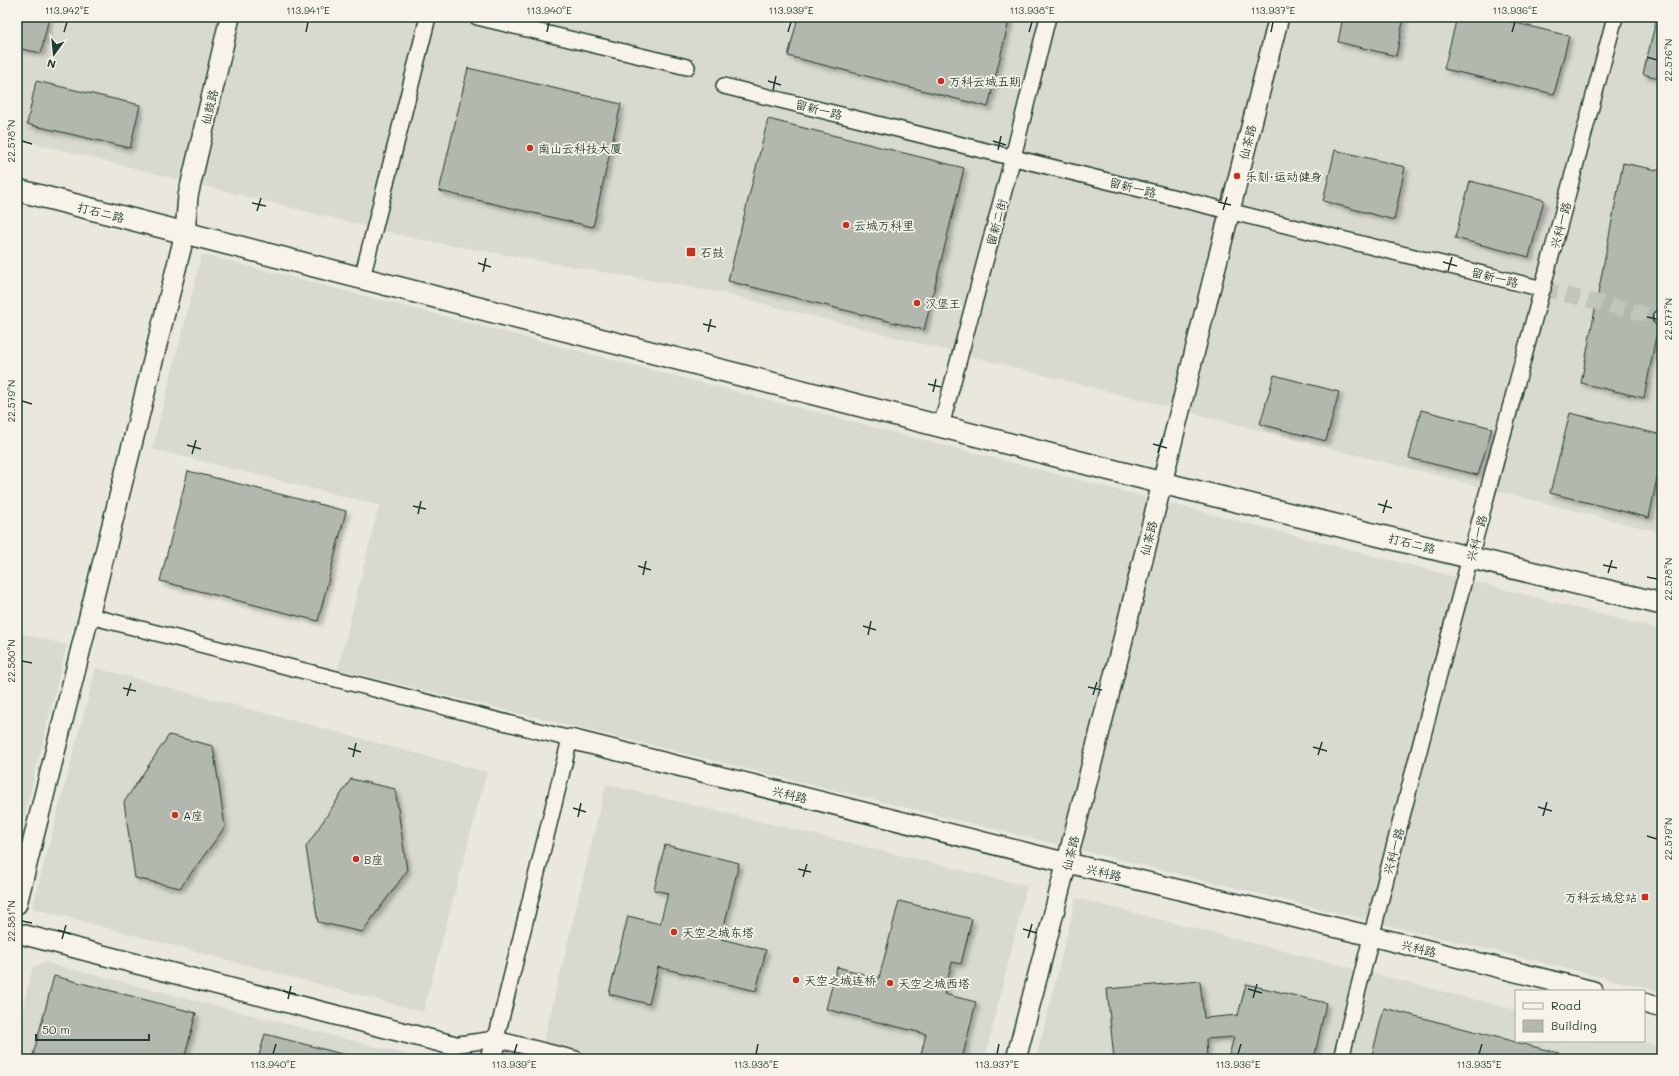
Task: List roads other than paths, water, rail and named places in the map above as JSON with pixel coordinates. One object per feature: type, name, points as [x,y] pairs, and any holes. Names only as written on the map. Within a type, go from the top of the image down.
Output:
[{"type":"main road","name":"打石二路","points":[[17,190],[1162,483],[1662,604]]},
{"type":"main road","points":[[491,1059],[496,1039]]},
{"type":"street","name":"仙鼓路","points":[[17,904],[185,233],[188,196],[230,17]]},
{"type":"street","points":[[362,278],[428,17]]},
{"type":"street","points":[[477,17],[687,67]]},
{"type":"street","name":"留新二街","points":[[941,426],[1013,158],[1048,17]]},
{"type":"street","name":"仙茶路","points":[[1016,1059],[1068,863],[1229,211],[1279,17]]},
{"type":"street","name":"兴科一路","points":[[1341,1059],[1371,936],[1615,17]]},
{"type":"street","name":"留新一路","points":[[724,86],[1543,289]]},
{"type":"street","points":[[90,616],[570,739],[496,1039]]},
{"type":"street","name":"兴科路","points":[[570,739],[1068,863],[1589,990]]},
{"type":"street","points":[[17,933],[452,1045],[496,1039],[576,1059]]},
{"type":"street","points":[[1645,1003],[1662,1008]]},
{"type":"tunnel","points":[[1543,289],[1661,318]]},
{"type":"place","name":"万科云城五期","points":[[941,81]]},
{"type":"place","name":"南山云科技大厦","points":[[530,148]]},
{"type":"place","name":"乐刻·运动健身","points":[[1237,176]]},
{"type":"place","name":"云城万科里","points":[[846,225]]},
{"type":"place","name":"石鼓","points":[[691,252]]},
{"type":"place","name":"汉堡王","points":[[917,303]]},
{"type":"place","name":"A座","points":[[175,815]]},
{"type":"place","name":"B座","points":[[356,859]]},
{"type":"place","name":"万科云城总站","points":[[1645,897]]},
{"type":"place","name":"天空之城东塔","points":[[674,932]]},
{"type":"place","name":"天空之城连桥","points":[[796,980]]},
{"type":"place","name":"天空之城西塔","points":[[890,983]]}]
